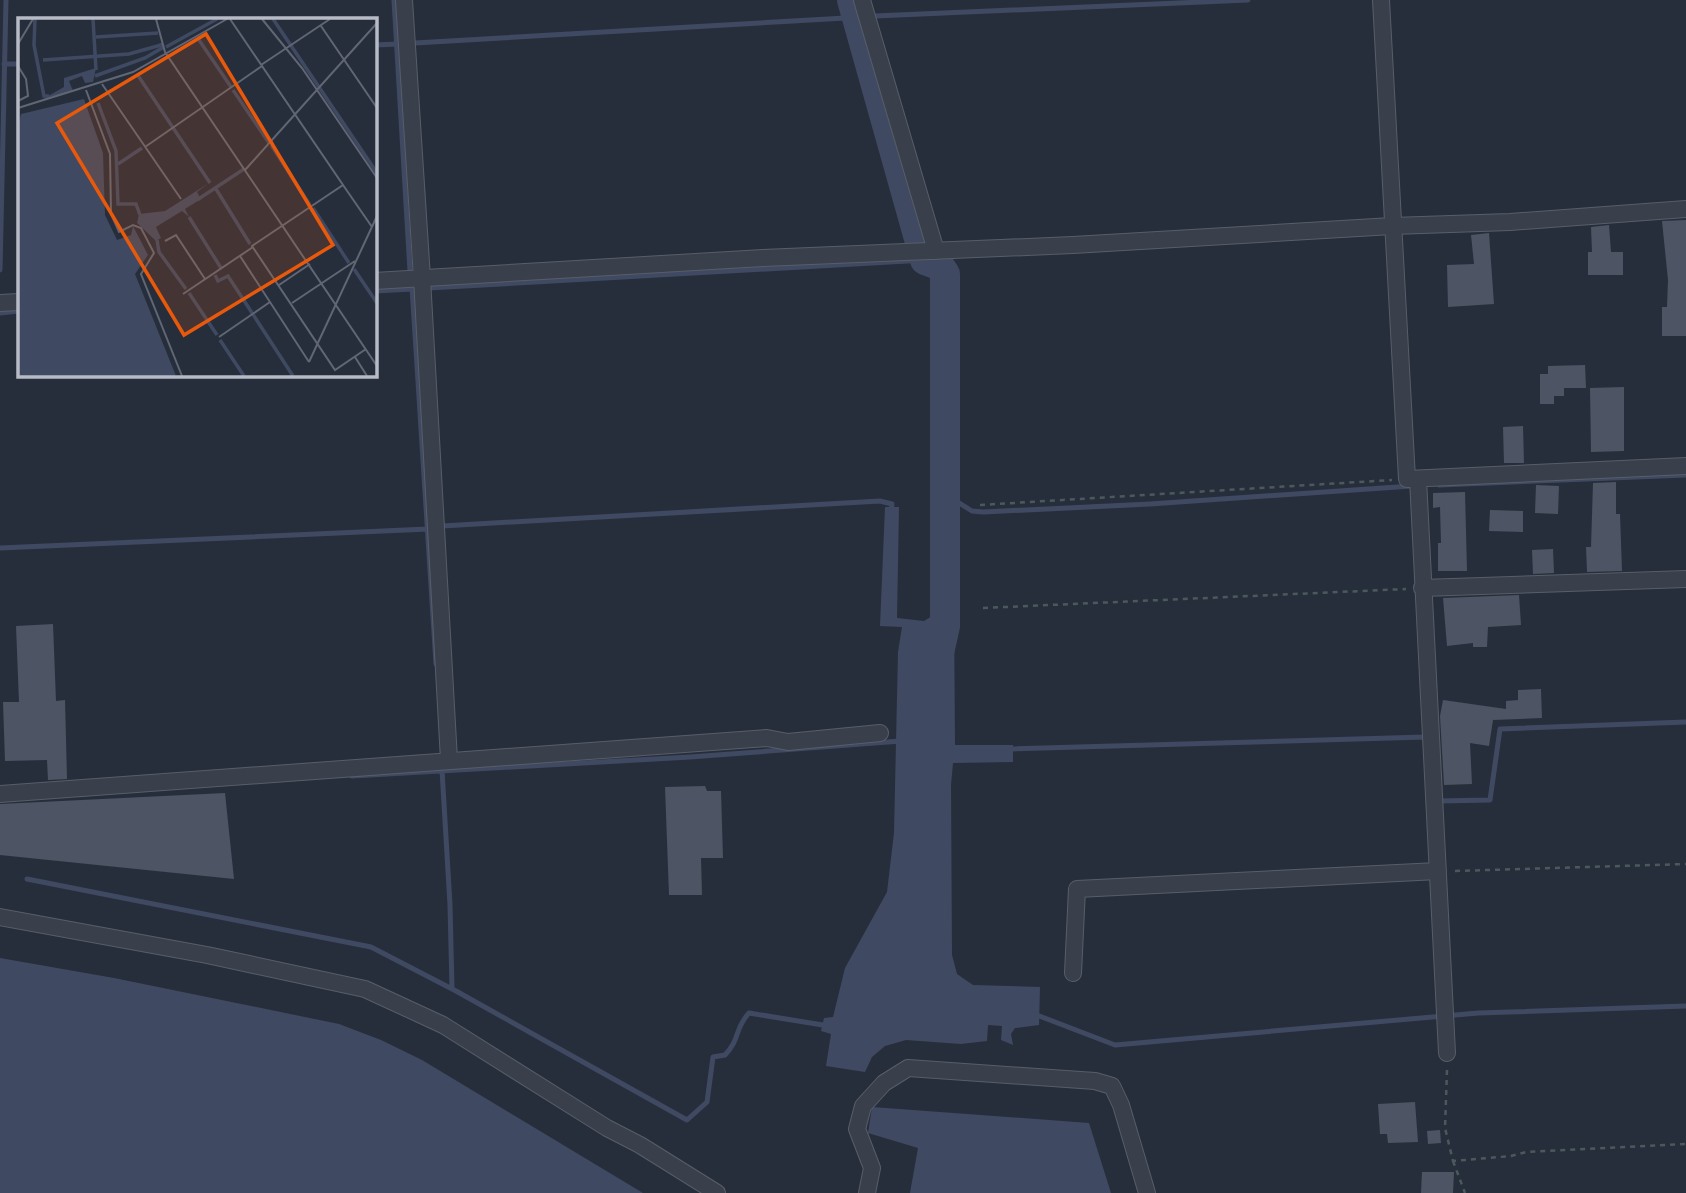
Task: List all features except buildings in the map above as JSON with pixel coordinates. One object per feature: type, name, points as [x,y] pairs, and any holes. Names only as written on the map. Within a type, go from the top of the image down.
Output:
[{"type":"street","points":[[404,0],[449,760]]},
{"type":"street","points":[[862,0],[928,251]]},
{"type":"street","points":[[1381,0],[1392,226],[1416,482],[1447,1053]]},
{"type":"street","points":[[376,281],[1392,226],[1510,222],[1686,209]]},
{"type":"street","points":[[0,303],[18,302]]},
{"type":"street","points":[[1416,482],[1686,466]]},
{"type":"street","points":[[1422,588],[1686,579]]},
{"type":"street","points":[[0,794],[449,760],[767,738],[788,742],[880,733]]},
{"type":"street","points":[[1073,973],[1077,889],[1438,871]]},
{"type":"street","points":[[0,917],[232,960],[365,989],[443,1025],[717,1193]]},
{"type":"street","points":[[867,1193],[872,1168],[857,1129],[863,1106],[884,1083],[908,1069],[1094,1082],[1112,1086],[1121,1105],[1147,1193]]},
{"type":"path","points":[[980,505],[1416,482]]},
{"type":"path","points":[[983,608],[1422,588]]},
{"type":"path","points":[[1438,871],[1686,864]]},
{"type":"path","points":[[1447,1053],[1445,1128],[1465,1193]]},
{"type":"path","points":[[1453,1161],[1511,1156],[1526,1152],[1686,1144]]},
{"type":"water","points":[[885,507],[899,507],[897,618],[924,621],[937,613],[954,613],[955,745],[1013,745],[1013,762],[953,763],[952,955],[957,974],[973,985],[1040,987],[1039,1025],[1015,1028],[1011,1034],[1013,1045],[1001,1040],[1002,1026],[988,1025],[987,1041],[961,1044],[906,1040],[885,1046],[872,1057],[865,1072],[826,1066],[831,1034],[821,1031],[824,1018],[833,1017],[845,968],[887,892],[894,833],[898,652],[902,627],[880,626]]},
{"type":"water","points":[[0,958],[114,978],[339,1024],[422,1060],[643,1193],[0,1193]]},
{"type":"water","points":[[872,1107],[1089,1123],[1111,1193],[910,1193],[918,1148],[868,1133]]},
{"type":"waterway","points":[[0,270],[6,0]]},
{"type":"waterway","points":[[394,0],[410,271]]},
{"type":"waterway","points":[[852,0],[925,260],[939,265],[945,274],[945,626],[939,653]]},
{"type":"waterway","points":[[875,16],[1248,0]]},
{"type":"waterway","points":[[415,43],[863,17]]},
{"type":"waterway","points":[[376,45],[399,44]]},
{"type":"waterway","points":[[4,64],[18,64]]},
{"type":"waterway","points":[[428,288],[925,260]]},
{"type":"waterway","points":[[412,287],[436,664]]},
{"type":"waterway","points":[[376,291],[413,289]]},
{"type":"waterway","points":[[0,313],[18,311]]},
{"type":"waterway","points":[[1439,485],[1686,475]]},
{"type":"waterway","points":[[945,494],[972,511],[983,512],[1150,504],[1412,486]]},
{"type":"waterway","points":[[0,548],[428,529],[442,526],[880,501],[892,504],[891,514]]},
{"type":"waterway","points":[[1438,801],[1490,800],[1500,729],[1686,722]]},
{"type":"waterway","points":[[1008,749],[1425,737],[1425,740]]},
{"type":"waterway","points":[[352,776],[690,757],[901,741]]},
{"type":"waterway","points":[[442,770],[452,989]]},
{"type":"waterway","points":[[27,879],[371,947],[456,991],[687,1120],[707,1102],[713,1057],[725,1055],[730,1049],[749,1013],[829,1026]]},
{"type":"waterway","points":[[1034,1014],[1115,1045],[1478,1013],[1686,1006]]}]
